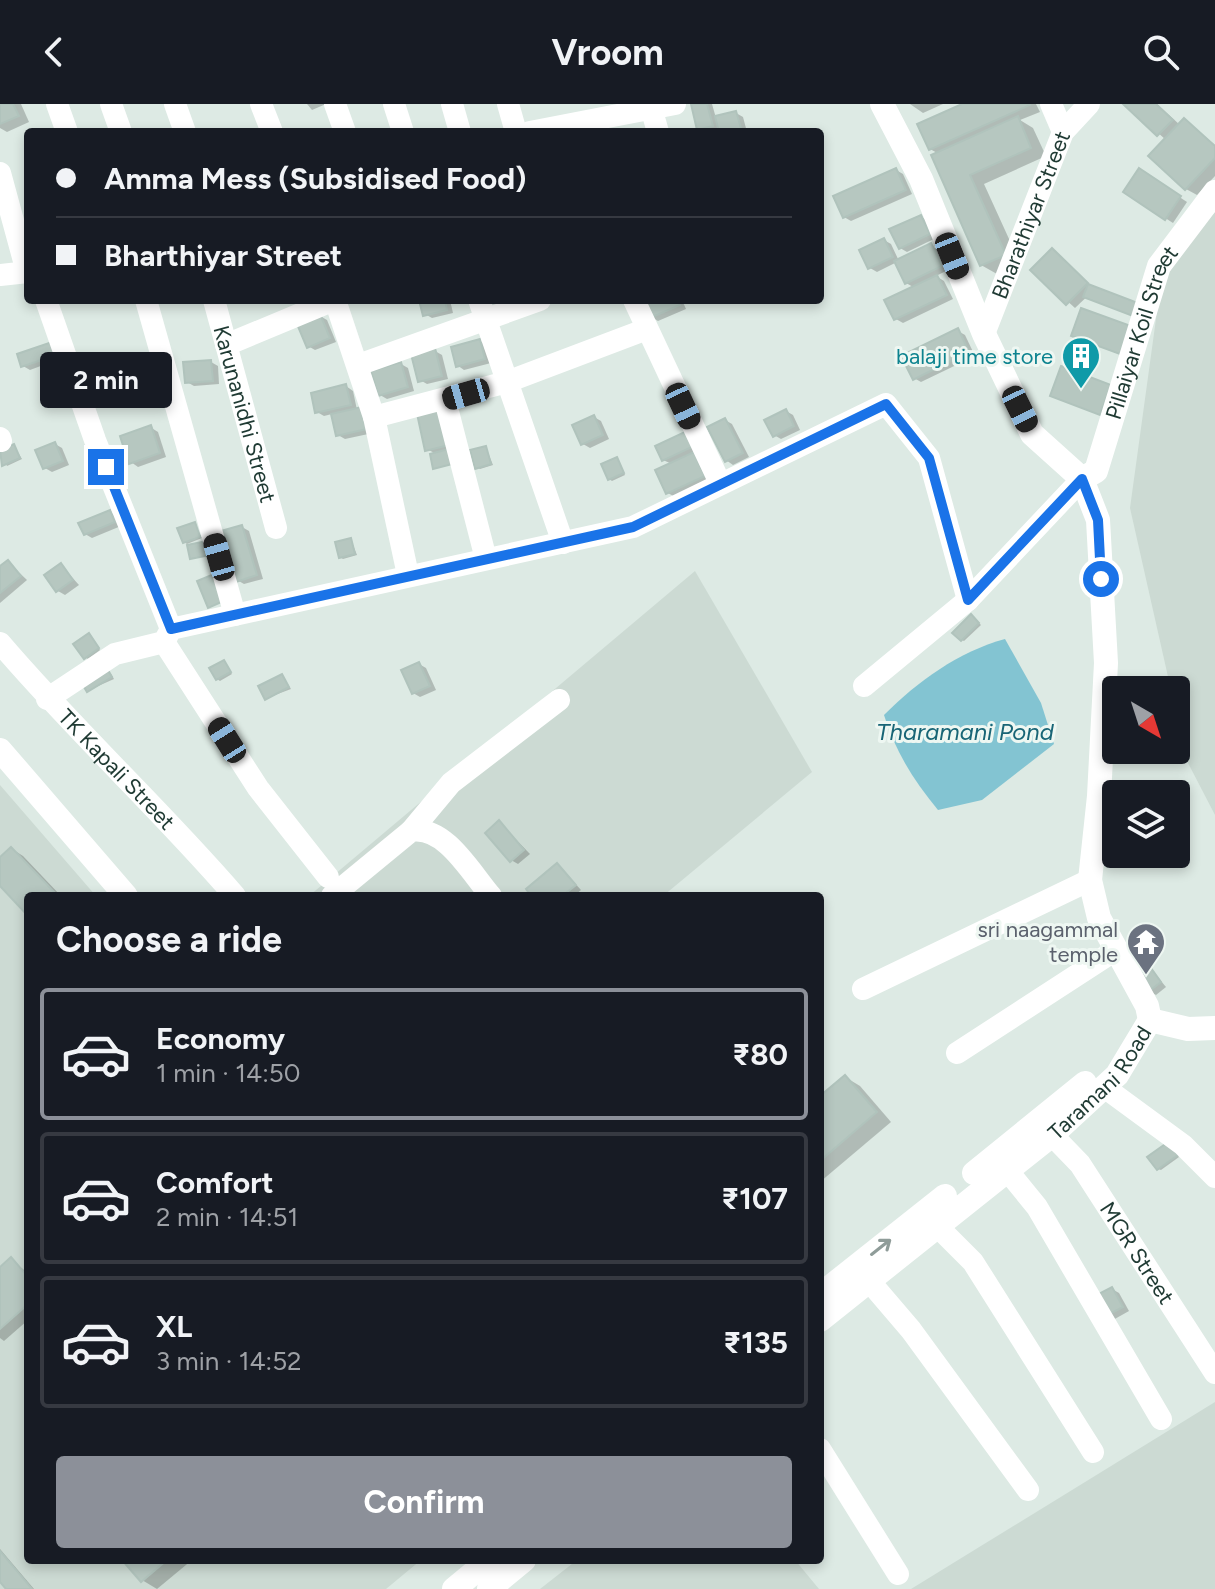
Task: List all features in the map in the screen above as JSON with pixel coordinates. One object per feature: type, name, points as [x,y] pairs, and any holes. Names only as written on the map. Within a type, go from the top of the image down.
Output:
[{"type":"street","points":[[57,104],[66,128]]},
{"type":"street","points":[[111,104],[120,128]]},
{"type":"street","points":[[175,104],[184,128]]},
{"type":"street","points":[[261,104],[270,128]]},
{"type":"street","points":[[335,104],[344,128]]},
{"type":"street","points":[[394,104],[402,128]]},
{"type":"street","points":[[452,104],[459,128]]},
{"type":"street","points":[[508,104],[515,128]]},
{"type":"street","points":[[545,128],[570,121],[655,122],[675,104]]},
{"type":"street","points":[[882,104],[921,179],[984,334],[1032,434],[1082,479],[1098,520],[1106,663],[1099,796],[1090,880],[1099,918],[1114,951],[1147,1006],[1150,1020],[1188,1029],[1215,1028]]},
{"type":"street","points":[[1051,104],[1063,132]]},
{"type":"street","name":"Bharathiyar Street","points":[[984,334],[1063,132],[1089,104]]},
{"type":"street","points":[[0,173],[24,261]]},
{"type":"street","name":"Pillaiyar Koil Street","points":[[1082,479],[1096,471],[1159,266],[1215,192]]},
{"type":"street","points":[[0,275],[24,272]]},
{"type":"street","points":[[47,304],[168,635],[258,788],[330,886],[411,831],[451,783],[559,700]]},
{"type":"street","points":[[147,304],[235,615]]},
{"type":"street","name":"Karunanidhi Street","points":[[215,304],[276,528]]},
{"type":"street","points":[[226,345],[325,304]]},
{"type":"street","points":[[336,304],[374,417],[408,575]]},
{"type":"street","points":[[480,304],[563,543]]},
{"type":"street","points":[[358,365],[530,304]]},
{"type":"street","points":[[636,304],[720,483]]},
{"type":"street","points":[[374,417],[507,382],[647,329]]},
{"type":"street","points":[[445,400],[486,559]]},
{"type":"street","points":[[47,699],[115,654],[235,615],[633,527],[886,404],[929,458],[968,600]]},
{"type":"street","points":[[864,686],[968,600],[1082,479]]},
{"type":"street","name":"TK Kapali Street","points":[[0,643],[47,699],[195,850],[232,892]]},
{"type":"street","points":[[0,750],[123,892]]},
{"type":"street","points":[[411,831],[424,829],[442,839],[488,892]]},
{"type":"street","points":[[863,989],[1090,880]]},
{"type":"street","points":[[957,1053],[1114,951]]},
{"type":"street","name":"Taramani Road","points":[[824,1317],[1052,1135],[1117,1075],[1150,1020]]},
{"type":"street","name":"Taramani Road","points":[[824,1292],[1067,1099],[1150,1020]]},
{"type":"street","points":[[1104,1087],[1183,1145],[1215,1177]]},
{"type":"street","name":"MGR Street","points":[[1052,1135],[1080,1164],[1215,1373]]},
{"type":"street","points":[[1006,1169],[1037,1207],[1161,1419]]},
{"type":"street","points":[[936,1225],[953,1238],[973,1262],[1093,1452]]},
{"type":"street","points":[[870,1282],[911,1330],[1028,1490]]},
{"type":"street","points":[[824,1455],[898,1574]]},
{"type":"street","points":[[454,1589],[484,1564]]},
{"type":"street","points":[[489,1589],[519,1564]]},
{"type":"shaded area","points":[[1215,212],[1215,815],[1189,764],[1190,676],[1168,676],[1130,508],[1163,268]]},
{"type":"shaded area","points":[[695,571],[812,772],[668,892],[314,892]]},
{"type":"shaded area","points":[[0,785],[93,892],[24,892],[24,1564],[416,1564],[386,1589],[0,1589]]},
{"type":"shaded area","points":[[1215,1402],[1215,1589],[911,1589]]},
{"type":"shaded area","points":[[572,1564],[798,1564],[819,1589],[540,1589]]},
{"type":"water","name":"Tharamani Pond","points":[[1005,639],[1041,703],[1054,744],[982,800],[938,810],[906,765],[884,715],[940,669],[971,652]]},
{"type":"building","points":[[0,104],[13,104],[19,116],[0,124]]},
{"type":"building","points":[[691,104],[707,104],[713,126],[697,128]]},
{"type":"building","points":[[962,104],[1030,105],[929,150],[917,124]]},
{"type":"building","points":[[1123,104],[1156,104],[1173,120],[1157,136]]},
{"type":"building","points":[[736,111],[741,128],[718,128],[715,116]]},
{"type":"building","points":[[1018,116],[1031,148],[970,175],[1006,255],[980,266],[931,155]]},
{"type":"building","points":[[1184,118],[1215,146],[1215,158],[1185,190],[1148,156]]},
{"type":"building","points":[[896,168],[906,190],[843,218],[833,196]]},
{"type":"building","points":[[1139,168],[1181,196],[1165,220],[1123,192]]},
{"type":"building","points":[[921,215],[930,234],[899,249],[889,229]]},
{"type":"building","points":[[884,238],[893,257],[868,269],[859,250]]},
{"type":"building","points":[[931,243],[942,266],[905,284],[894,261]]},
{"type":"building","points":[[1052,248],[1088,283],[1066,305],[1030,270]]},
{"type":"building","points":[[937,275],[947,295],[894,320],[884,300]]},
{"type":"building","points":[[1088,284],[1138,303],[1133,316],[1083,297]]},
{"type":"building","points":[[420,304],[446,304],[447,310],[423,316]]},
{"type":"building","points":[[644,304],[680,304],[680,305],[650,318]]},
{"type":"building","points":[[1081,308],[1131,326],[1120,354],[1071,336]]},
{"type":"building","points":[[320,314],[330,338],[307,348],[297,324]]},
{"type":"building","points":[[958,328],[969,352],[913,380],[901,356]]},
{"type":"building","points":[[480,339],[485,359],[456,367],[451,347]]},
{"type":"building","points":[[52,342],[56,355],[21,367],[17,354]]},
{"type":"building","points":[[435,348],[442,376],[418,382],[411,354]]},
{"type":"building","points":[[129,359],[134,373],[96,386],[91,372]]},
{"type":"building","points":[[211,360],[213,381],[185,383],[183,362]]},
{"type":"building","points":[[401,362],[408,387],[378,396],[371,371]]},
{"type":"building","name":"balaji time store","points":[[1061,366],[1111,385],[1100,415],[1050,396]]},
{"type":"building","points":[[346,384],[351,405],[315,413],[311,393]]},
{"type":"building","points":[[440,403],[449,445],[425,451],[416,409]]},
{"type":"building","points":[[362,407],[367,429],[336,436],[331,414]]},
{"type":"building","points":[[786,409],[794,426],[773,437],[764,420]]},
{"type":"building","points":[[594,415],[603,435],[581,445],[572,425]]},
{"type":"building","points":[[725,418],[743,453],[725,462],[707,427]]},
{"type":"building","points":[[151,425],[160,453],[129,464],[120,436]]},
{"type":"building","points":[[689,430],[696,445],[662,461],[655,446]]},
{"type":"building","points":[[55,442],[63,461],[43,469],[35,450]]},
{"type":"building","points":[[14,444],[20,458],[2,466],[0,450]]},
{"type":"building","points":[[486,446],[491,464],[475,469],[470,450]]},
{"type":"building","points":[[456,447],[460,462],[433,469],[430,454]]},
{"type":"building","points":[[694,452],[705,476],[666,494],[655,470]]},
{"type":"building","points":[[617,457],[624,473],[608,480],[601,464]]},
{"type":"building","points":[[110,510],[115,522],[84,535],[78,523]]},
{"type":"building","points":[[195,522],[200,537],[183,543],[177,528]]},
{"type":"building","points":[[242,525],[257,575],[236,582],[221,531]]},
{"type":"building","points":[[351,538],[355,554],[339,558],[335,542]]},
{"type":"building","points":[[207,541],[210,555],[190,559],[187,545]]},
{"type":"building","points":[[8,560],[21,576],[0,593],[0,566]]},
{"type":"building","points":[[61,563],[73,580],[56,592],[44,575]]},
{"type":"building","points":[[214,574],[226,600],[208,608],[197,581]]},
{"type":"building","points":[[971,614],[979,623],[961,641],[952,633]]},
{"type":"building","points":[[89,633],[99,648],[84,659],[73,644]]},
{"type":"building","points":[[224,660],[231,672],[216,680],[209,668]]},
{"type":"building","points":[[419,662],[430,686],[412,694],[401,670]]},
{"type":"building","points":[[105,665],[112,677],[87,692],[80,680]]},
{"type":"building","points":[[282,674],[289,687],[265,700],[258,686]]},
{"type":"building","points":[[499,820],[524,850],[510,862],[485,833]]},
{"type":"building","points":[[11,847],[54,892],[24,892],[24,912],[0,886],[0,857]]},
{"type":"building","points":[[557,863],[576,885],[567,892],[528,892],[526,889]]},
{"type":"building","name":"sri naagammal temple","points":[[1146,961],[1161,982],[1148,992],[1132,970]]},
{"type":"building","points":[[845,1075],[877,1112],[824,1158],[824,1093]]},
{"type":"building","points":[[1168,1142],[1178,1155],[1157,1170],[1147,1157]]},
{"type":"building","points":[[11,1257],[24,1272],[24,1308],[0,1329],[0,1267]]},
{"type":"building","points":[[1112,1287],[1123,1307],[1104,1317],[1093,1297]]},
{"type":"building","points":[[0,1551],[32,1589],[6,1589],[0,1582]]},
{"type":"building","points":[[125,1564],[162,1564],[141,1582]]},
{"type":"place","name":"balaji time store","points":[[1081,390]]},
{"type":"place","name":"sri naagammal temple","points":[[1146,976]]},
{"type":"route","points":[[106,467],[171,629],[633,527],[886,404],[929,458],[968,600],[1082,479],[1098,520],[1101,579]]}]
